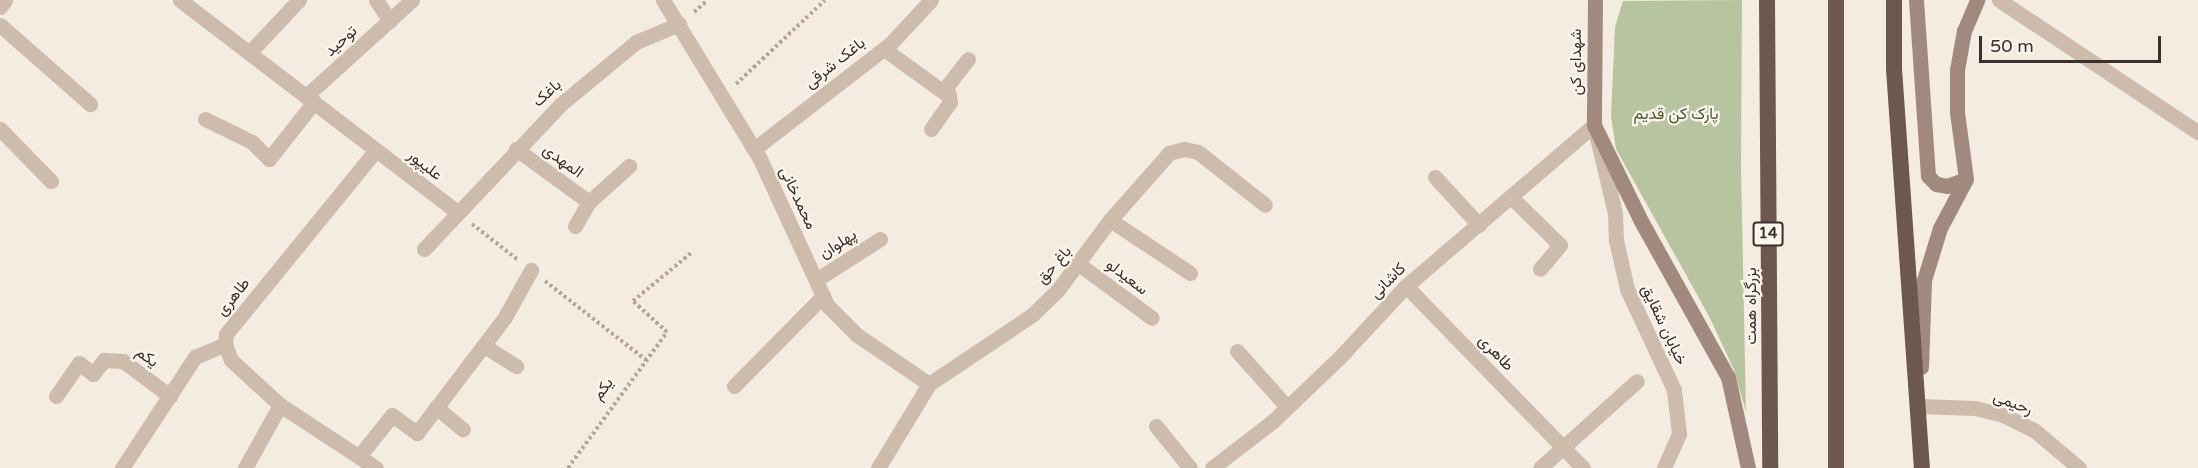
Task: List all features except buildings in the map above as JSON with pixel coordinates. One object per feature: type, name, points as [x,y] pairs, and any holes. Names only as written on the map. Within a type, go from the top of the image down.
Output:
[{"type":"highway","name":"بزرگراه همت","points":[[1767,0],[1770,468]]},
{"type":"highway","points":[[1836,0],[1836,468]]},
{"type":"highway","points":[[1894,0],[1894,69],[1920,406],[1922,468]]},
{"type":"main road","name":"شهدای کن","points":[[1594,125],[1595,0]]},
{"type":"main road","points":[[1916,0],[1928,176],[1936,184],[1947,186],[1966,179]]},
{"type":"main road","points":[[1920,406],[1924,280],[1940,228],[1966,179],[1957,112],[1957,70],[1964,31],[1977,0]]},
{"type":"main road","points":[[1594,125],[1641,221],[1728,377],[1748,468]]},
{"type":"street","points":[[0,7],[5,0]]},
{"type":"street","name":"علیپور","points":[[180,0],[457,212]]},
{"type":"street","points":[[249,53],[299,0]]},
{"type":"street","points":[[376,0],[395,17]]},
{"type":"street","name":"توحید","points":[[206,119],[252,142],[269,159],[310,99],[412,0]]},
{"type":"street","name":"محمدخانی","points":[[663,0],[754,149],[827,306],[857,335],[929,384]]},
{"type":"street","name":"باغک شرقی","points":[[754,149],[884,49],[931,0]]},
{"type":"street","points":[[1999,0],[2198,132]]},
{"type":"street","name":"باغک","points":[[424,249],[516,148],[561,104],[636,42],[679,24]]},
{"type":"street","points":[[0,25],[90,104]]},
{"type":"street","points":[[884,49],[949,96]]},
{"type":"street","points":[[931,129],[950,102],[947,86],[968,58]]},
{"type":"street","name":"کاشانی","points":[[1212,468],[1287,407],[1406,286],[1512,198],[1594,125]]},
{"type":"street","name":"خیابان شقایق","points":[[1594,125],[1615,213],[1616,240],[1627,289],[1674,390],[1679,434],[1664,468]]},
{"type":"street","points":[[0,129],[51,181]]},
{"type":"street","name":"المهدی","points":[[516,148],[589,202]]},
{"type":"street","name":"باغ حق","points":[[878,468],[929,384],[1032,315],[1080,264],[1110,220],[1169,153],[1184,148],[1198,152],[1265,205]]},
{"type":"street","name":"طاهری","points":[[376,150],[226,334],[225,344],[231,360],[280,405],[360,455],[376,468]]},
{"type":"street","points":[[575,226],[589,202],[629,166]]},
{"type":"street","points":[[1435,177],[1479,225]]},
{"type":"street","points":[[1512,198],[1560,245],[1540,269]]},
{"type":"street","points":[[1110,220],[1190,273]]},
{"type":"street","name":"پهلوان","points":[[816,280],[880,239]]},
{"type":"street","name":"سعیدلو","points":[[1080,264],[1152,318]]},
{"type":"street","points":[[360,455],[392,415],[417,433],[484,346],[531,270]]},
{"type":"street","name":"طاهری","points":[[1406,286],[1582,468]]},
{"type":"street","points":[[734,386],[823,296]]},
{"type":"street","points":[[122,468],[195,357],[225,344]]},
{"type":"street","points":[[484,346],[516,366]]},
{"type":"street","points":[[1237,351],[1287,407]]},
{"type":"street","name":"یکم","points":[[56,396],[79,363],[93,374],[104,360],[123,361],[170,396]]},
{"type":"street","points":[[1540,468],[1561,446],[1637,381]]},
{"type":"street","points":[[245,468],[280,405]]},
{"type":"street","name":"رحیمی","points":[[1920,406],[1975,408],[2003,415],[2034,430],[2079,468]]},
{"type":"street","points":[[436,407],[463,430]]},
{"type":"street","points":[[1156,426],[1190,468]]},
{"type":"path","points":[[721,98],[825,0]]},
{"type":"path","points":[[457,212],[646,360]]},
{"type":"path","name":"یکم","points":[[568,468],[667,332],[633,301],[691,253]]},
{"type":"green space","name":"پارک کن قدیم","points":[[1742,0],[1741,168],[1746,412],[1734,370],[1710,318],[1616,149],[1611,116],[1615,27],[1623,1]]}]
